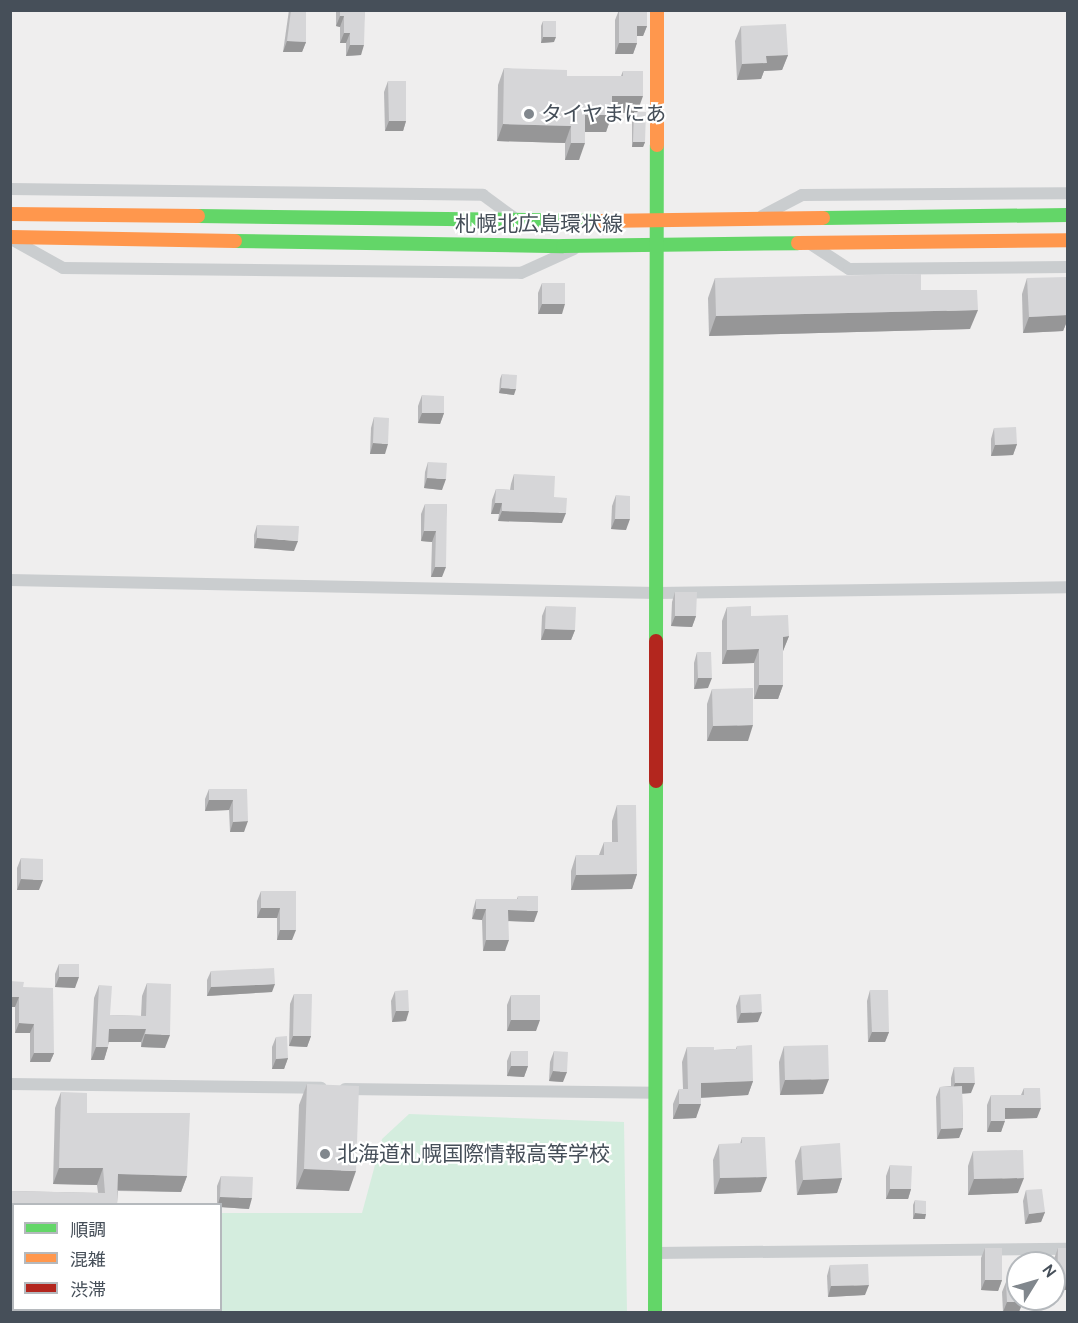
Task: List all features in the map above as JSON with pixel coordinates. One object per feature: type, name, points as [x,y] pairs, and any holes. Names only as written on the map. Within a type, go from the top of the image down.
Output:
[{"type":"main road","points":[[655,1312],[657,10]]},
{"type":"main road","name":"札幌北広島環状線","points":[[10,214],[519,221],[1068,215]]},
{"type":"main road","name":"札幌北広島環状線","points":[[10,238],[581,246],[1068,240]]},
{"type":"street","points":[[10,189],[483,195],[519,221]]},
{"type":"street","points":[[756,219],[802,195],[1068,193]]},
{"type":"street","points":[[10,238],[63,268],[521,273],[581,246]]},
{"type":"street","points":[[809,243],[849,268],[1068,267]]},
{"type":"street","points":[[10,580],[657,593],[1068,587]]},
{"type":"street","points":[[10,1084],[656,1093]]},
{"type":"street","points":[[655,1253],[1068,1249]]},
{"type":"green space","points":[[409,1114],[624,1122],[627,1312],[98,1312],[222,1311],[222,1213],[362,1213],[382,1139]]},
{"type":"building","points":[[291,10],[306,10],[306,42],[287,41]]},
{"type":"building","points":[[340,10],[365,10],[364,45],[350,45],[350,33],[344,33],[344,16],[340,16]]},
{"type":"building","points":[[619,10],[647,10],[647,26],[637,26],[637,43],[619,43]]},
{"type":"building","points":[[543,21],[556,21],[556,37],[543,37]]},
{"type":"building","points":[[786,24],[788,55],[766,56],[767,63],[742,64],[741,26]]},
{"type":"building","points":[[504,68],[567,70],[567,76],[623,76],[623,71],[643,71],[643,96],[612,96],[612,115],[585,115],[585,143],[571,143],[571,126],[503,124]]},
{"type":"building","points":[[388,81],[406,81],[406,121],[389,121]]},
{"type":"building","points":[[634,112],[646,112],[645,142],[633,142]]},
{"type":"building","points":[[921,274],[921,290],[977,290],[978,310],[716,316],[715,278]]},
{"type":"building","points":[[1067,277],[1068,315],[1029,317],[1027,278]]},
{"type":"building","points":[[542,283],[565,283],[565,304],[542,304]]},
{"type":"building","points":[[502,374],[517,375],[516,389],[501,388]]},
{"type":"building","points":[[422,395],[444,396],[444,413],[422,413]]},
{"type":"building","points":[[374,417],[389,418],[388,444],[373,443]]},
{"type":"building","points":[[1016,427],[1017,444],[995,445],[994,428]]},
{"type":"building","points":[[428,462],[447,463],[446,479],[427,478]]},
{"type":"building","points":[[514,474],[555,476],[554,497],[567,498],[566,513],[502,511],[502,503],[495,503],[496,489],[514,490]]},
{"type":"building","points":[[616,495],[630,496],[630,519],[615,519]]},
{"type":"building","points":[[425,504],[447,504],[446,567],[435,567],[436,531],[424,531]]},
{"type":"building","points":[[257,525],[299,526],[298,541],[257,538]]},
{"type":"building","points":[[675,592],[697,592],[696,616],[675,616]]},
{"type":"building","points":[[546,606],[576,607],[575,630],[545,629]]},
{"type":"building","points":[[751,606],[751,616],[788,615],[789,636],[783,637],[783,685],[759,685],[759,649],[727,650],[727,607]]},
{"type":"building","points":[[697,652],[711,652],[712,678],[698,678]]},
{"type":"building","points":[[753,688],[753,725],[713,726],[712,689]]},
{"type":"building","points":[[209,789],[247,789],[248,821],[233,822],[233,800],[209,800]]},
{"type":"building","points":[[617,805],[636,805],[637,874],[576,875],[576,855],[604,855],[604,842],[618,842]]},
{"type":"building","points":[[21,858],[43,859],[43,880],[21,879]]},
{"type":"building","points":[[261,891],[296,891],[296,930],[280,930],[280,908],[261,908]]},
{"type":"building","points":[[518,896],[538,896],[538,911],[508,910],[509,940],[486,940],[486,909],[476,909],[476,899],[518,899]]},
{"type":"building","points":[[59,964],[79,964],[79,977],[59,977]]},
{"type":"building","points":[[274,968],[275,984],[211,987],[211,971]]},
{"type":"building","points":[[10,981],[24,982],[23,987],[53,988],[54,1053],[34,1053],[34,1024],[19,1023],[19,997],[10,997]]},
{"type":"building","points":[[147,983],[171,984],[170,1035],[145,1034],[146,1029],[109,1029],[108,1047],[96,1047],[99,985],[112,986],[110,1015],[146,1016]]},
{"type":"building","points":[[408,990],[409,1011],[396,1011],[395,991]]},
{"type":"building","points":[[870,990],[888,990],[889,1032],[872,1032]]},
{"type":"building","points":[[294,994],[312,994],[311,1036],[293,1036]]},
{"type":"building","points":[[761,994],[762,1012],[741,1013],[740,995]]},
{"type":"building","points":[[511,995],[540,995],[540,1020],[511,1020]]},
{"type":"building","points":[[287,1036],[288,1058],[276,1059],[276,1037]]},
{"type":"building","points":[[752,1045],[753,1081],[701,1083],[701,1104],[679,1104],[679,1089],[688,1089],[687,1047],[714,1047],[714,1050],[737,1049],[737,1046]]},
{"type":"building","points":[[828,1045],[829,1079],[785,1080],[784,1046]]},
{"type":"building","points":[[511,1051],[528,1051],[528,1066],[511,1066]]},
{"type":"building","points":[[554,1051],[568,1052],[567,1072],[553,1071]]},
{"type":"building","points":[[954,1067],[974,1067],[975,1083],[955,1083]]},
{"type":"building","points":[[307,1084],[359,1086],[356,1171],[304,1169]]},
{"type":"building","points":[[962,1086],[963,1128],[941,1129],[940,1087]]},
{"type":"building","points":[[1024,1088],[1040,1088],[1041,1108],[1005,1108],[1005,1121],[991,1121],[991,1095],[1024,1095]]},
{"type":"building","points":[[61,1092],[87,1093],[87,1113],[190,1113],[187,1176],[118,1174],[117,1203],[12,1203],[12,1244],[10,1242],[10,1191],[105,1193],[103,1168],[59,1168]]},
{"type":"building","points":[[742,1137],[765,1137],[767,1177],[720,1178],[719,1144],[742,1143]]},
{"type":"building","points":[[840,1143],[842,1178],[803,1180],[801,1146]]},
{"type":"building","points":[[1023,1150],[1024,1178],[974,1179],[973,1151]]},
{"type":"building","points":[[890,1165],[912,1166],[911,1189],[890,1189]]},
{"type":"building","points":[[221,1176],[253,1177],[252,1198],[220,1197]]},
{"type":"building","points":[[1042,1189],[1045,1212],[1029,1214],[1026,1190]]},
{"type":"building","points":[[915,1200],[926,1201],[926,1214],[915,1213]]},
{"type":"building","points":[[985,1248],[1002,1248],[1002,1280],[985,1280]]},
{"type":"building","points":[[1058,1248],[1068,1248],[1068,1280],[1066,1280],[1066,1251],[1058,1251]]},
{"type":"building","points":[[868,1264],[869,1285],[831,1286],[830,1265]]},
{"type":"building","points":[[37,1311],[89,1311],[89,1312]]},
{"type":"traffic: fast","points":[[656,641],[657,145]]},
{"type":"traffic: fast","points":[[823,218],[1068,215]]},
{"type":"traffic: fast","points":[[198,216],[600,221]]},
{"type":"traffic: fast","points":[[235,241],[563,246],[798,243]]},
{"type":"traffic: fast","points":[[655,1312],[656,781]]},
{"type":"traffic: slow","points":[[657,10],[657,145]]},
{"type":"traffic: slow","points":[[10,214],[198,216]]},
{"type":"traffic: slow","points":[[600,221],[823,218]]},
{"type":"traffic: slow","points":[[10,237],[235,241]]},
{"type":"traffic: slow","points":[[798,243],[1068,240]]},
{"type":"traffic: jam","points":[[656,641],[656,781]]},
{"type":"place","name":"タイヤまにあ","points":[[529,114]]},
{"type":"place","name":"北海道札幌国際情報高等学校","points":[[325,1154]]}]
